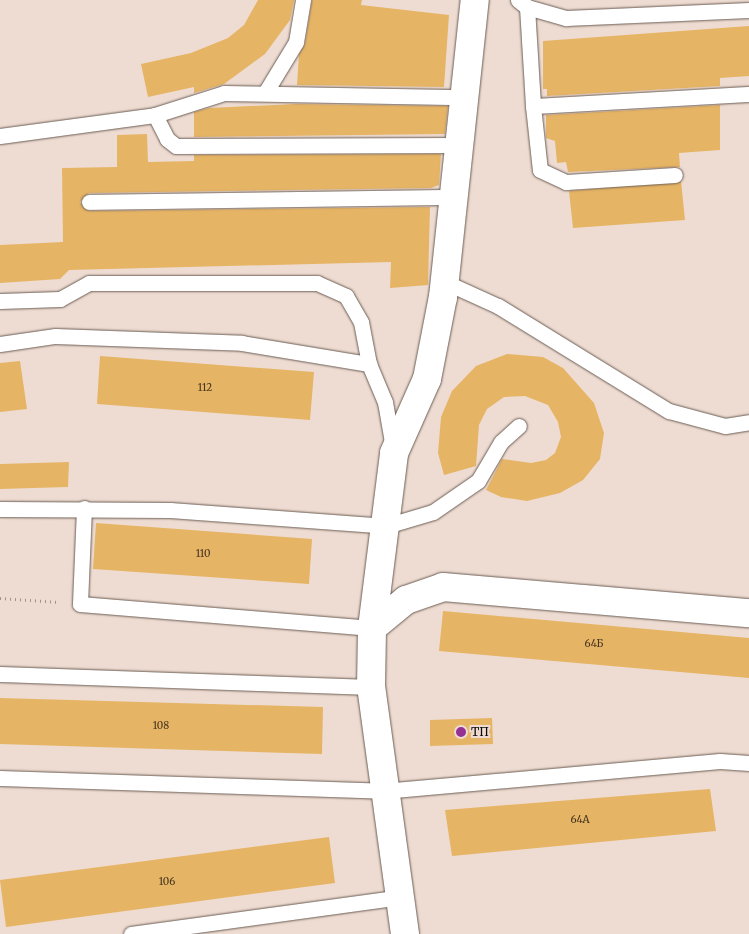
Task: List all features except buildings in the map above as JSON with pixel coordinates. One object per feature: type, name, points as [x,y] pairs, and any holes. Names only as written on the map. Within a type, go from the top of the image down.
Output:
[{"type":"street","points":[[405,934],[383,791],[371,687],[372,628],[394,453],[427,379],[445,282],[475,0]]},
{"type":"street","points":[[372,628],[406,600],[443,587],[749,613]]},
{"type":"lane","points":[[264,93],[296,42],[304,0]]},
{"type":"lane","points":[[675,175],[566,182],[540,170],[522,4],[566,18],[749,10]]},
{"type":"lane","points":[[0,136],[155,115],[224,92],[465,97]]},
{"type":"lane","points":[[532,106],[749,94]]},
{"type":"lane","points":[[155,115],[167,139],[176,146],[459,145]]},
{"type":"lane","points":[[89,202],[454,197]]},
{"type":"lane","points":[[445,282],[498,306],[669,411],[725,426],[749,422]]},
{"type":"lane","points":[[0,301],[60,299],[89,283],[317,283],[346,296],[361,322],[369,364],[385,402],[394,453]]},
{"type":"lane","points":[[0,344],[55,336],[242,343],[369,364]]},
{"type":"lane","points":[[0,509],[170,510],[386,526],[433,512],[478,481],[500,442],[519,426]]},
{"type":"lane","points":[[84,508],[80,604],[372,628]]},
{"type":"lane","points":[[0,674],[371,687]]},
{"type":"lane","points":[[0,778],[383,791],[720,761],[749,764]]},
{"type":"lane","points":[[131,934],[400,897]]},
{"type":"path","points":[[0,598],[80,604]]},
{"type":"place","name":"ТП","points":[[461,732]]}]
